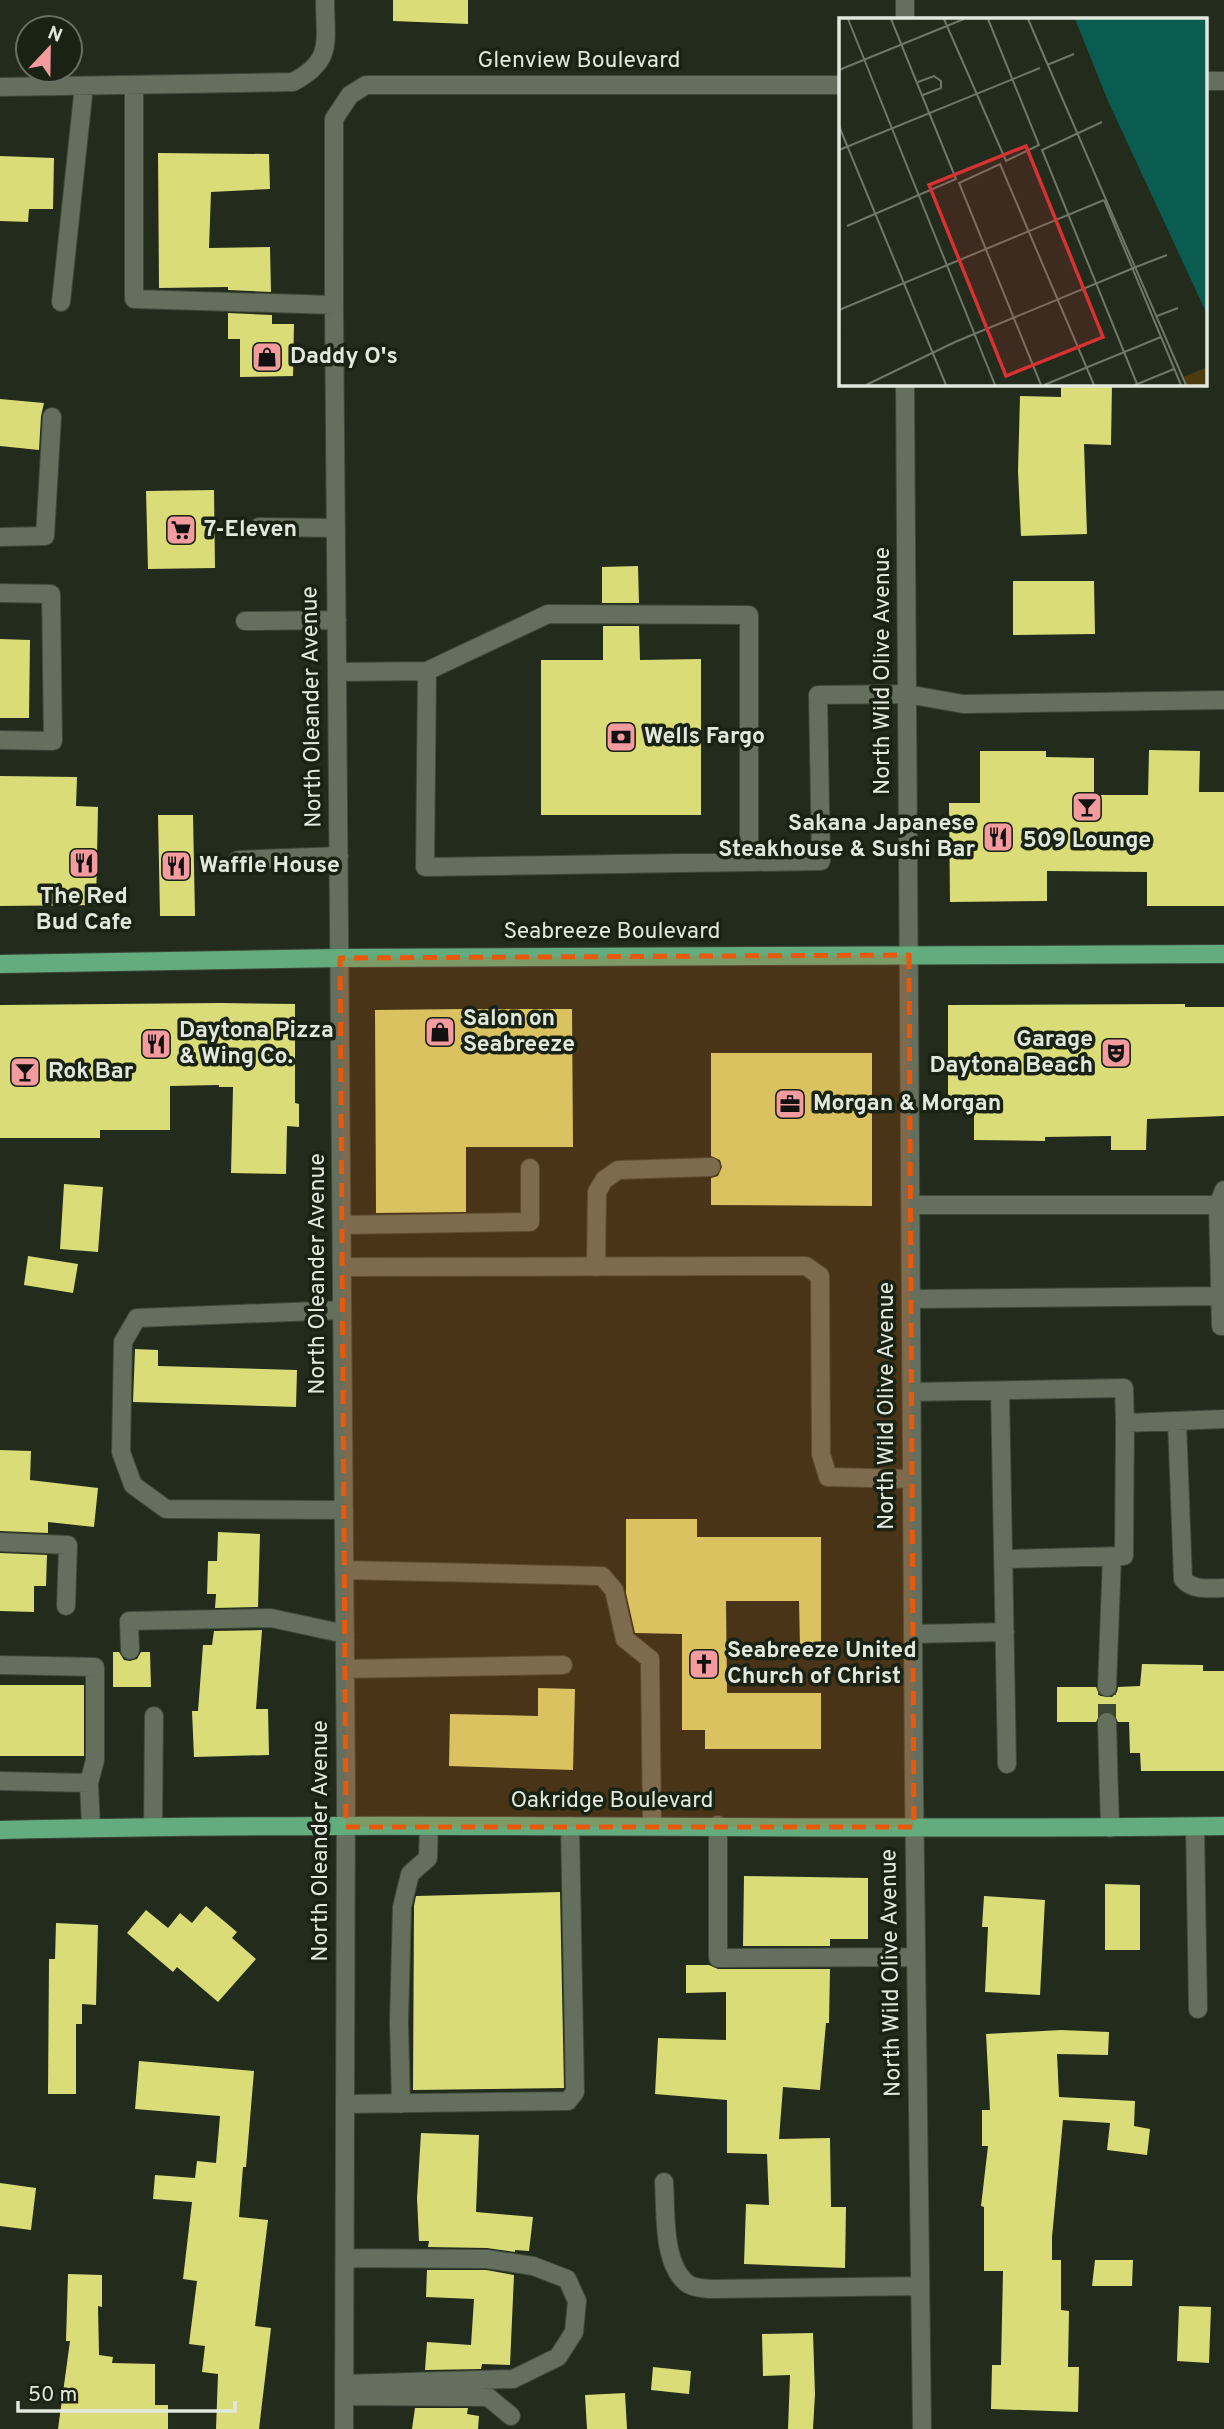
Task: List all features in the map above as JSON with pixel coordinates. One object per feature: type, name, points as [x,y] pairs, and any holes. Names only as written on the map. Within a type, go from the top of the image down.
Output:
[{"type":"main road","name":"Seabreeze Boulevard","points":[[0,964],[340,958],[1224,954]]},
{"type":"main road","name":"Oakridge Boulevard","points":[[0,1830],[718,1825],[1110,1828],[1224,1826]]},
{"type":"street","points":[[0,87],[293,82],[309,74],[325,54],[325,0]]},
{"type":"street","points":[[905,0],[905,18]]},
{"type":"street","points":[[1206,81],[1224,80]]},
{"type":"street","points":[[134,85],[134,299],[334,305]]},
{"type":"street","name":"Glenview Boulevard","points":[[334,119],[350,95],[366,85],[839,85]]},
{"type":"street","points":[[61,302],[84,86]]},
{"type":"street","name":"North Oleander Avenue","points":[[334,119],[346,1827],[344,2429]]},
{"type":"street","name":"North Wild Olive Avenue","points":[[905,385],[914,1827],[922,2429]]},
{"type":"street","points":[[0,537],[45,536],[52,417]]},
{"type":"street","points":[[259,527],[336,528]]},
{"type":"street","points":[[0,593],[51,594],[53,741],[0,740]]},
{"type":"street","points":[[337,672],[427,671],[548,614],[749,615],[749,863]]},
{"type":"street","points":[[245,621],[337,620]]},
{"type":"street","points":[[427,671],[425,867],[821,861],[818,695],[907,694],[963,704],[1224,700]]},
{"type":"street","points":[[238,860],[339,856]]},
{"type":"street","points":[[596,1266],[597,1192],[604,1180],[618,1170],[711,1167]]},
{"type":"street","points":[[342,1225],[530,1222],[530,1168]]},
{"type":"street","points":[[911,1205],[1221,1198],[1219,1296],[1221,1326],[1224,1326]]},
{"type":"street","points":[[342,1267],[806,1266],[820,1276],[821,1454],[828,1477],[912,1479]]},
{"type":"street","points":[[911,1299],[1219,1296]]},
{"type":"street","points":[[342,1310],[137,1318],[123,1342],[121,1452],[133,1485],[166,1509],[344,1510]]},
{"type":"street","points":[[912,1392],[1124,1388],[1124,1556],[1003,1559]]},
{"type":"street","points":[[1000,1391],[1007,1764]]},
{"type":"street","points":[[1125,1423],[1224,1419]]},
{"type":"street","points":[[1177,1421],[1183,1579],[1189,1586],[1202,1589],[1224,1588]]},
{"type":"street","points":[[0,1542],[68,1545],[66,1606]]},
{"type":"street","points":[[1108,1687],[1112,1557]]},
{"type":"street","points":[[344,1570],[602,1576],[614,1590],[625,1639],[650,1659],[652,1826]]},
{"type":"street","points":[[130,1650],[129,1621],[271,1618],[345,1634]]},
{"type":"street","points":[[913,1634],[1004,1632]]},
{"type":"street","points":[[0,1665],[95,1667],[95,1760],[89,1783],[91,1828]]},
{"type":"street","points":[[345,1670],[563,1665]]},
{"type":"street","points":[[153,1827],[155,1716]]},
{"type":"street","points":[[1107,1722],[1110,1828]]},
{"type":"street","points":[[0,1781],[89,1783]]},
{"type":"street","points":[[718,1825],[718,1958],[916,1957]]},
{"type":"street","points":[[401,2104],[399,2022],[402,1907],[410,1874],[428,1858],[429,1826]]},
{"type":"street","points":[[345,2104],[568,2101],[575,2092],[570,1826]]},
{"type":"street","points":[[1195,1827],[1198,2009]]},
{"type":"street","points":[[664,2182],[668,2244],[676,2271],[690,2286],[710,2290],[920,2287]]},
{"type":"street","points":[[344,2390],[513,2379],[558,2357],[574,2332],[577,2301],[566,2279],[533,2266],[487,2259],[345,2258]]},
{"type":"street","points":[[344,2390],[488,2397],[511,2416]]},
{"type":"highlighted area","points":[[909,955],[914,1827],[346,1827],[340,958]]},
{"type":"building","points":[[393,0],[468,0],[468,24],[393,21]]},
{"type":"building","points":[[158,153],[269,154],[270,189],[211,192],[209,248],[270,247],[271,292],[228,290],[228,287],[159,288]]},
{"type":"building","points":[[0,156],[54,158],[53,209],[29,209],[28,222],[0,221]]},
{"type":"building","name":"Daddy O's","points":[[228,313],[272,315],[272,324],[294,324],[293,376],[240,377],[240,339],[228,339]]},
{"type":"building","points":[[1061,385],[1112,385],[1111,445],[1084,444],[1087,534],[1021,536],[1018,471],[1020,396],[1061,397]]},
{"type":"building","points":[[0,399],[44,403],[39,450],[0,446]]},
{"type":"building","name":"7-Eleven","points":[[214,490],[215,568],[148,569],[146,491]]},
{"type":"building","points":[[638,566],[639,603],[602,603],[602,567]]},
{"type":"building","points":[[1013,581],[1094,581],[1095,634],[1013,635]]},
{"type":"building","name":"Wells Fargo","points":[[603,626],[639,626],[640,660],[701,659],[701,815],[541,815],[541,660],[603,660]]},
{"type":"building","points":[[0,639],[30,640],[29,718],[0,718]]},
{"type":"building","points":[[1149,750],[1200,751],[1199,792],[1224,792],[1224,906],[1147,906],[1147,872],[1047,871],[1047,901],[950,902],[949,803],[980,803],[980,751],[1046,751],[1046,757],[1094,758],[1094,795],[1148,795]]},
{"type":"building","points":[[0,776],[77,777],[76,806],[98,807],[96,905],[0,906]]},
{"type":"building","name":"Waffle House","points":[[158,815],[193,815],[195,916],[160,916]]},
{"type":"building","points":[[295,1004],[295,1103],[299,1104],[299,1127],[287,1126],[286,1174],[231,1173],[233,1087],[219,1085],[170,1086],[170,1130],[100,1130],[100,1138],[0,1138],[0,1005]]},
{"type":"building","points":[[1185,1004],[1185,1007],[1224,1007],[1224,1116],[1147,1119],[1146,1150],[1111,1150],[1111,1136],[1045,1137],[1045,1141],[974,1140],[974,1107],[948,1106],[948,1005]]},
{"type":"building","points":[[572,1009],[573,1147],[466,1147],[466,1212],[376,1213],[375,1010]]},
{"type":"building","points":[[711,1053],[872,1053],[872,1206],[711,1205],[711,1178],[718,1176],[722,1167],[720,1160],[711,1156]]},
{"type":"building","points":[[64,1184],[103,1187],[98,1252],[60,1249]]},
{"type":"building","points":[[28,1256],[78,1264],[73,1293],[24,1285]]},
{"type":"building","points":[[135,1349],[158,1350],[158,1366],[297,1370],[296,1407],[133,1402]]},
{"type":"building","points":[[0,1450],[31,1451],[30,1480],[98,1488],[94,1527],[48,1522],[48,1533],[0,1531]]},
{"type":"building","name":"Seabreeze United Church of Christ","points":[[626,1519],[697,1519],[697,1537],[821,1537],[821,1646],[800,1646],[799,1601],[726,1601],[727,1693],[821,1693],[821,1749],[705,1749],[705,1730],[682,1730],[682,1634],[635,1633],[626,1593]]},
{"type":"building","points":[[218,1532],[260,1534],[258,1607],[215,1608],[216,1594],[207,1594],[208,1561],[217,1561]]},
{"type":"building","points":[[0,1553],[47,1555],[46,1586],[34,1586],[34,1612],[0,1611]]},
{"type":"building","points":[[262,1630],[256,1709],[268,1709],[269,1755],[194,1757],[192,1711],[198,1711],[203,1645],[212,1645],[214,1631]]},
{"type":"building","points":[[113,1652],[119,1652],[124,1660],[130,1661],[137,1659],[141,1652],[150,1652],[151,1687],[113,1687]]},
{"type":"building","points":[[1142,1664],[1203,1665],[1203,1671],[1224,1671],[1224,1771],[1141,1771],[1140,1753],[1130,1753],[1129,1722],[1118,1722],[1112,1712],[1101,1713],[1096,1722],[1057,1722],[1057,1687],[1096,1687],[1100,1696],[1112,1697],[1118,1687],[1140,1686]]},
{"type":"building","points":[[0,1685],[84,1685],[84,1756],[0,1756]]},
{"type":"building","points":[[538,1688],[575,1689],[573,1770],[449,1766],[450,1714],[538,1716]]},
{"type":"building","points":[[744,1876],[868,1878],[868,1939],[830,1939],[830,1946],[743,1946]]},
{"type":"building","points":[[1105,1884],[1140,1885],[1140,1950],[1105,1950]]},
{"type":"building","points":[[560,1892],[564,2088],[413,2090],[416,1896]]},
{"type":"building","points":[[984,1896],[1045,1900],[1040,1995],[985,1992],[988,1927],[982,1927]]},
{"type":"building","points":[[206,1906],[237,1932],[232,1938],[256,1959],[218,2002],[177,1967],[173,1972],[127,1933],[146,1910],[168,1928],[180,1913],[192,1923]]},
{"type":"building","points":[[56,1923],[98,1925],[96,2005],[82,2004],[82,2024],[76,2024],[76,2094],[48,2094],[49,1959],[55,1959]]},
{"type":"building","points":[[686,1965],[709,1965],[718,1969],[830,1969],[829,2023],[826,2023],[820,2090],[783,2087],[779,2139],[830,2138],[831,2207],[846,2207],[845,2268],[744,2264],[746,2204],[769,2205],[767,2154],[727,2153],[727,2100],[655,2094],[658,2038],[726,2040],[726,1992],[686,1993]]},
{"type":"building","points":[[1061,2030],[1109,2032],[1108,2055],[1057,2054],[1059,2097],[1135,2101],[1134,2126],[1150,2129],[1147,2155],[1107,2150],[1110,2123],[1063,2120],[1052,2260],[1061,2260],[1061,2310],[1069,2311],[1068,2367],[1079,2367],[1078,2412],[991,2409],[992,2365],[1001,2365],[1003,2271],[984,2271],[984,2207],[981,2206],[988,2146],[982,2146],[982,2110],[990,2110],[986,2034]]},
{"type":"building","points":[[139,2061],[254,2071],[239,2217],[268,2220],[255,2326],[271,2328],[259,2429],[216,2429],[218,2374],[202,2372],[205,2346],[189,2344],[197,2281],[183,2279],[192,2202],[153,2199],[155,2175],[195,2178],[197,2161],[216,2163],[220,2116],[135,2109]]},
{"type":"building","points":[[421,2133],[479,2135],[476,2212],[533,2217],[529,2251],[428,2247],[429,2241],[419,2241],[417,2198]]},
{"type":"building","points":[[0,2183],[36,2188],[31,2230],[0,2226]]},
{"type":"building","points":[[1095,2260],[1133,2260],[1132,2286],[1092,2286]]},
{"type":"building","points":[[427,2270],[486,2270],[514,2275],[510,2365],[482,2364],[481,2369],[425,2370],[427,2342],[471,2345],[474,2299],[426,2297]]},
{"type":"building","points":[[68,2274],[102,2275],[102,2307],[98,2306],[99,2355],[113,2357],[112,2363],[155,2364],[155,2405],[168,2405],[168,2429],[58,2429],[70,2341],[66,2341]]},
{"type":"building","points":[[1179,2306],[1211,2307],[1209,2363],[1177,2361]]},
{"type":"building","points":[[813,2333],[813,2429],[788,2429],[790,2375],[763,2376],[762,2334]]},
{"type":"building","points":[[653,2367],[691,2371],[689,2394],[651,2390]]},
{"type":"building","points":[[625,2393],[627,2429],[587,2429],[585,2395]]},
{"type":"building","points":[[415,2408],[468,2408],[467,2414],[479,2416],[478,2429],[412,2429]]},
{"type":"tunnel","points":[[1107,1687],[1107,1722]]},
{"type":"place","name":"Daddy O's","points":[[267,357]]},
{"type":"place","name":"7-Eleven","points":[[181,530]]},
{"type":"place","name":"Wells Fargo","points":[[621,737]]},
{"type":"place","name":"509 Lounge","points":[[1087,807]]},
{"type":"place","name":"Sakana Japanese Steakhouse & Sushi Bar","points":[[998,837]]},
{"type":"place","name":"The Red Bud Cafe","points":[[84,863]]},
{"type":"place","name":"Waffle House","points":[[176,866]]},
{"type":"place","name":"Salon on Seabreeze","points":[[440,1032]]},
{"type":"place","name":"Daytona Pizza & Wing Co.","points":[[156,1044]]},
{"type":"place","name":"Garage Daytona Beach","points":[[1116,1053]]},
{"type":"place","name":"Rok Bar","points":[[25,1072]]},
{"type":"place","name":"Morgan & Morgan","points":[[790,1104]]},
{"type":"place","name":"Seabreeze United Church of Christ","points":[[704,1664]]}]
